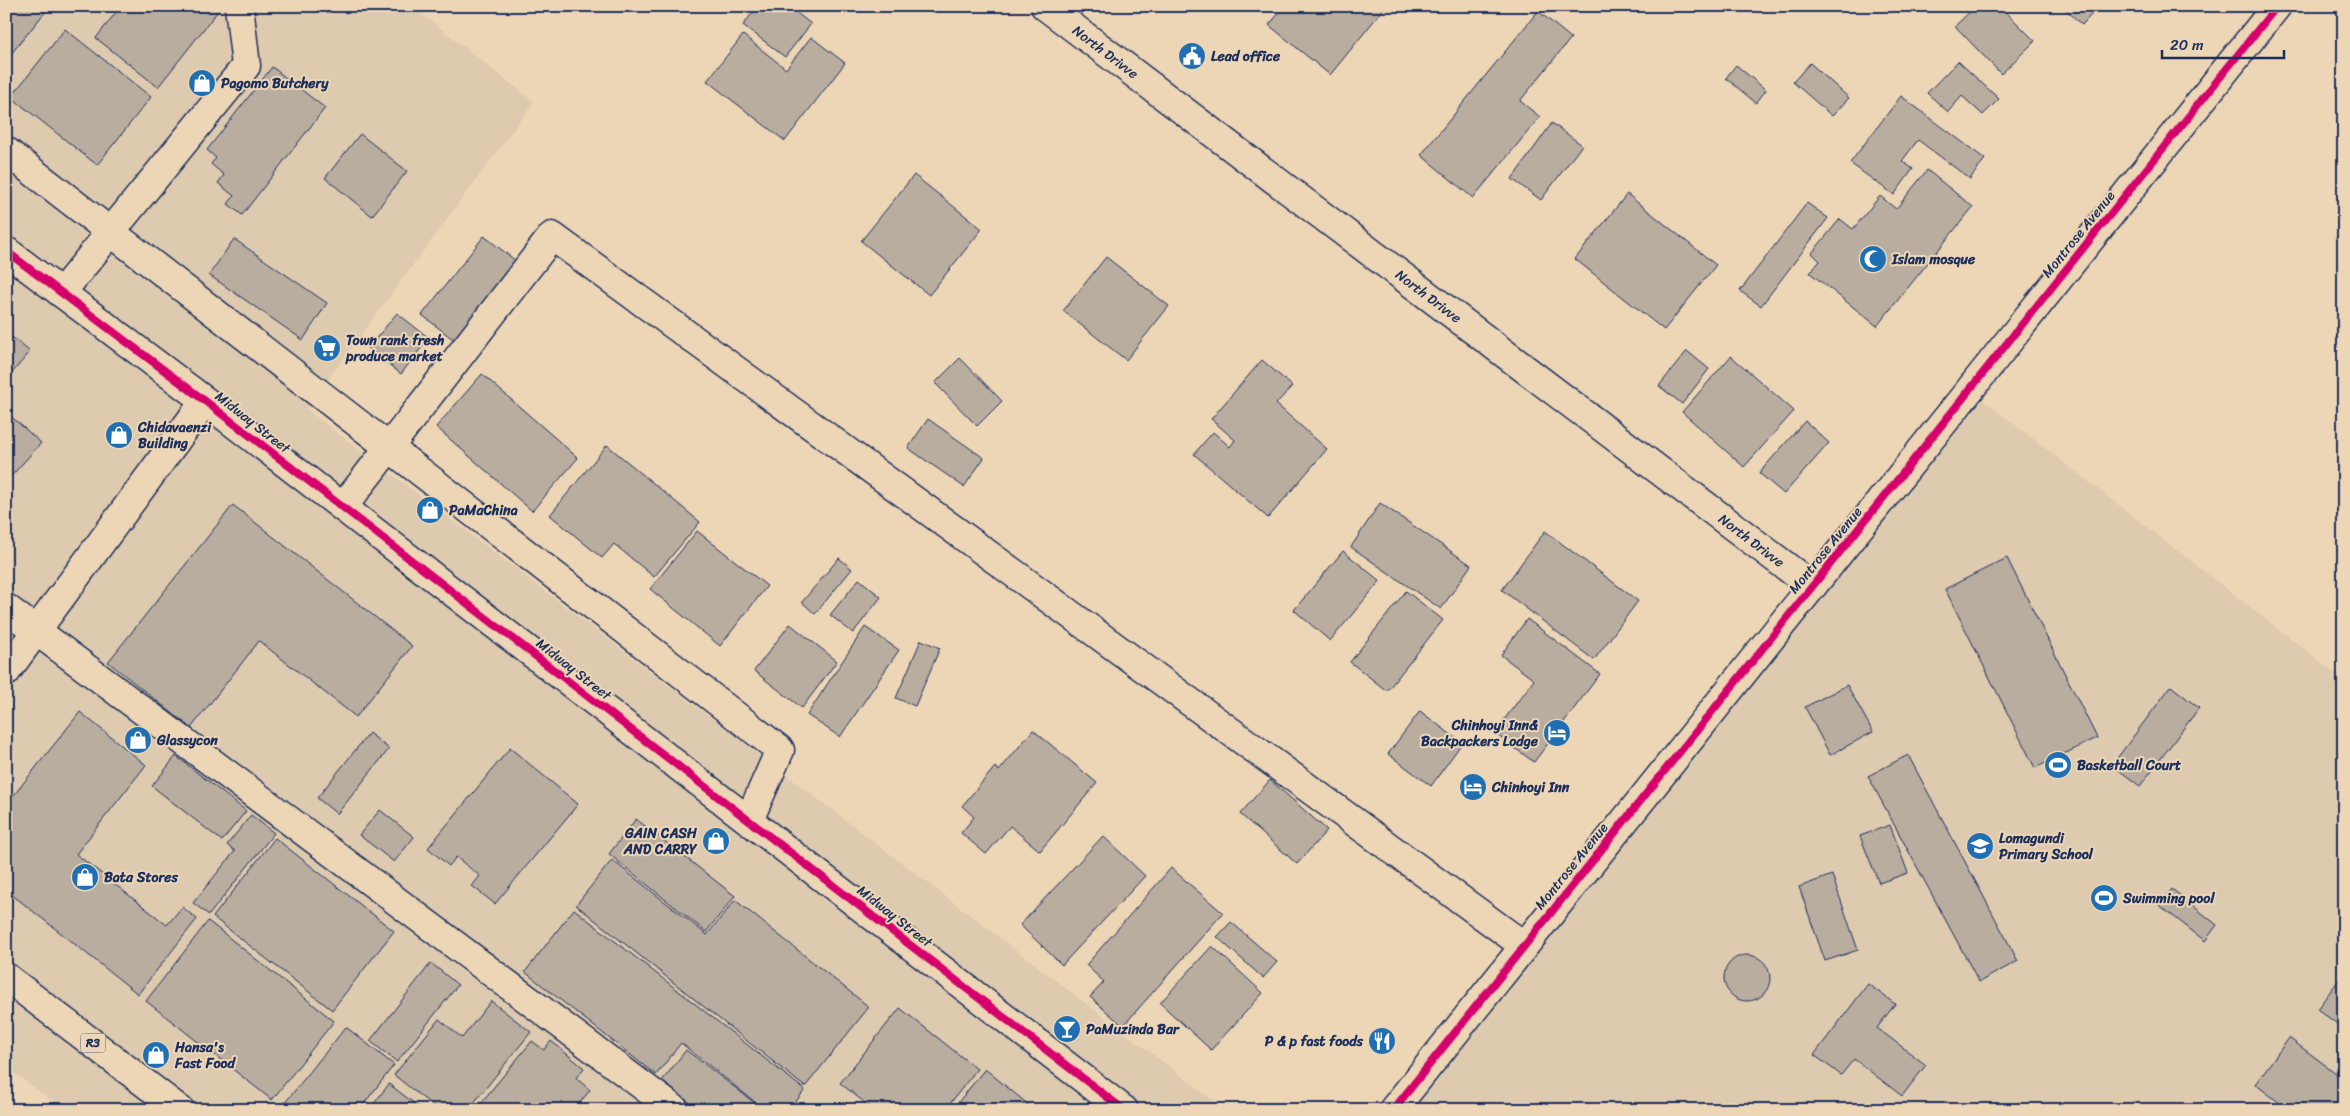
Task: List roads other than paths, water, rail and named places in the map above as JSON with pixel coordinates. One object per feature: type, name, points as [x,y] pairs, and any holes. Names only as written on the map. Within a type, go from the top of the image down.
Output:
[{"type":"main road","points":[[61,293],[113,232],[246,66],[239,6]]},
{"type":"main road","name":"North Drivve","points":[[1045,6],[1812,586]]},
{"type":"main road","name":"Montrose Avenue","points":[[1393,1110],[1523,945],[2277,6]]},
{"type":"main road","points":[[6,151],[780,750],[749,820]]},
{"type":"main road","points":[[343,507],[552,236],[1523,945]]},
{"type":"main road","name":"Midway Street","points":[[6,251],[343,507],[1124,1110]]},
{"type":"main road","points":[[6,672],[38,632],[205,401]]},
{"type":"main road","points":[[6,608],[675,1110]]},
{"type":"main road","name":"R3","points":[[6,976],[180,1110]]},
{"type":"place","name":"Lead office","points":[[1192,56]]},
{"type":"place","name":"Pagomo Butchery","points":[[202,83]]},
{"type":"place","name":"Islam mosque","points":[[1873,259]]},
{"type":"place","name":"Town rank fresh produce market","points":[[327,348]]},
{"type":"place","name":"Chidavaenzi Building","points":[[119,435]]},
{"type":"place","name":"PaMaChina","points":[[430,510]]},
{"type":"place","name":"Chinhoyi Inn& Backpackers Lodge","points":[[1557,733]]},
{"type":"place","name":"Glassycon","points":[[138,740]]},
{"type":"place","name":"Basketball Court","points":[[2058,765]]},
{"type":"place","name":"Chinhoyi Inn","points":[[1473,787]]},
{"type":"place","name":"GAIN CASH AND CARRY","points":[[716,841]]},
{"type":"place","name":"Lomagundi Primary School","points":[[1980,846]]},
{"type":"place","name":"Bata Stores","points":[[85,877]]},
{"type":"place","name":"Swimming pool","points":[[2104,898]]},
{"type":"place","name":"PaMuzinda Bar","points":[[1067,1029]]},
{"type":"place","name":"P & p fast foods","points":[[1382,1041]]},
{"type":"place","name":"Hansa's Fast Food","points":[[156,1055]]}]
